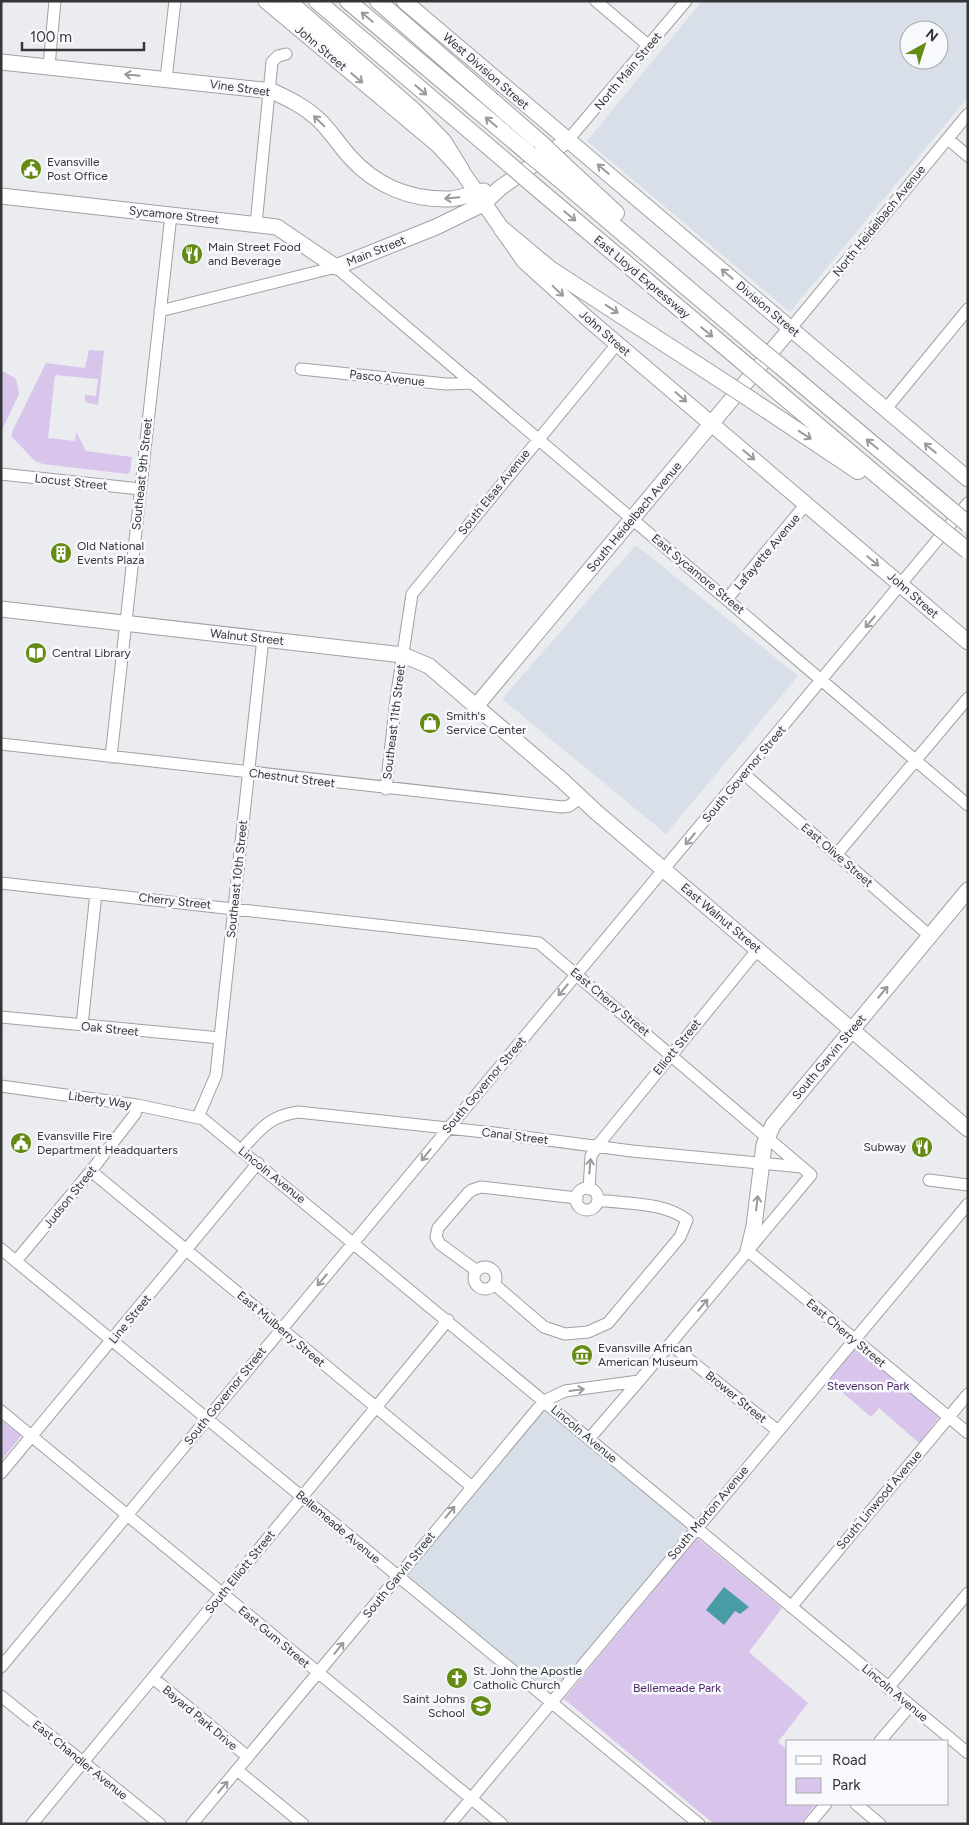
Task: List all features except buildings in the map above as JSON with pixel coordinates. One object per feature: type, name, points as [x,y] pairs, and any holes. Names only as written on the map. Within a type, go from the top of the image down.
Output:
[{"type":"highway","points":[[288,1],[413,110],[444,141],[461,170]]},
{"type":"highway","name":"East Lloyd Expressway","points":[[317,1],[968,551]]},
{"type":"highway","name":"East Lloyd Expressway","points":[[348,1],[535,149],[758,348],[968,524]]},
{"type":"highway","points":[[378,1],[535,149]]},
{"type":"highway","points":[[502,229],[550,269],[931,520]]},
{"type":"main road","name":"John Street","points":[[266,1],[438,145],[461,170],[524,261],[617,344],[968,642]]},
{"type":"main road","name":"West Division Street","points":[[412,3],[568,140]]},
{"type":"main road","name":"Vine Street","points":[[1,62],[269,91],[303,107],[323,124],[361,168],[385,185],[412,195],[436,199],[480,198],[500,188],[568,140]]},
{"type":"main road","name":"Division Street","points":[[568,140],[968,479]]},
{"type":"main road","name":"Sycamore Street","points":[[1,196],[277,227],[336,267]]},
{"type":"main road","name":"Main Street","points":[[336,267],[436,227],[480,198]]},
{"type":"main road","name":"South Heidelbach Avenue","points":[[477,706],[791,328]]},
{"type":"main road","name":"Walnut Street","points":[[1,609],[403,655],[429,666],[477,706]]},
{"type":"main road","name":"East Walnut Street","points":[[477,706],[580,798],[968,1129]]},
{"type":"main road","name":"South Garvin Street","points":[[748,1251],[754,1226],[761,1163],[767,1136],[773,1125],[968,890]]},
{"type":"street","points":[[49,66],[55,1]]},
{"type":"street","points":[[166,79],[174,1]]},
{"type":"street","points":[[596,1],[649,46]]},
{"type":"street","name":"North Main Street","points":[[568,140],[686,1]]},
{"type":"street","points":[[256,224],[272,62],[278,56],[286,54]]},
{"type":"street","name":"North Heidelbach Avenue","points":[[791,328],[968,114]]},
{"type":"street","points":[[948,139],[968,156]]},
{"type":"street","name":"Southeast 9th Street","points":[[111,757],[171,215]]},
{"type":"street","name":"Main Street","points":[[160,311],[336,267]]},
{"type":"street","name":"East Sycamore Street","points":[[336,267],[968,805]]},
{"type":"street","points":[[885,410],[968,310]]},
{"type":"street","name":"South Elsas Avenue","points":[[403,655],[412,594],[617,344]]},
{"type":"street","name":"Pasco Avenue","points":[[302,369],[446,384],[473,383]]},
{"type":"street","name":"Locust Street","points":[[1,474],[140,489]]},
{"type":"street","name":"South Governor Street","points":[[1,1667],[968,503]]},
{"type":"street","name":"Lafayette Avenue","points":[[727,599],[806,504]]},
{"type":"street","name":"Southeast 10th Street","points":[[198,1117],[213,1084],[220,1038],[263,638]]},
{"type":"street","name":"Southeast 11th Street","points":[[386,789],[403,655]]},
{"type":"street","points":[[836,855],[968,698]]},
{"type":"street","name":"Chestnut Street","points":[[1,744],[386,789],[562,807],[569,806],[580,798]]},
{"type":"street","name":"East Olive Street","points":[[744,774],[930,936]]},
{"type":"street","name":"Cherry Street","points":[[1,883],[379,924]]},
{"type":"street","points":[[82,1025],[96,893]]},
{"type":"street","name":"East Cherry Street","points":[[379,924],[539,943],[802,1167]]},
{"type":"street","name":"Elliott Street","points":[[588,1189],[591,1156],[598,1145],[758,949]]},
{"type":"street","name":"Oak Street","points":[[1,1017],[220,1038]]},
{"type":"street","name":"Liberty Way","points":[[1,1086],[136,1105],[198,1117]]},
{"type":"street","name":"Judson Street","points":[[16,1261],[92,1171],[135,1114],[136,1105]]},
{"type":"street","name":"Canal Street","points":[[241,1150],[269,1121],[281,1114],[298,1112],[598,1145],[632,1151],[802,1167]]},
{"type":"street","name":"Lincoln Avenue","points":[[198,1117],[258,1163],[968,1753]]},
{"type":"street","name":"Line Street","points":[[1,1473],[258,1163]]},
{"type":"street","name":"South Garvin Street","points":[[590,1439],[811,1175],[802,1167]]},
{"type":"street","name":"East Mulberry Street","points":[[92,1171],[471,1486]]},
{"type":"street","points":[[930,1180],[968,1185]]},
{"type":"street","points":[[577,1198],[481,1187],[472,1190],[438,1228],[436,1237],[440,1244],[476,1271],[474,1279],[478,1286],[486,1288],[494,1284],[544,1327],[554,1331],[582,1333],[608,1323],[680,1237],[687,1220],[680,1214],[663,1208],[598,1200]]},
{"type":"street","points":[[588,1189],[596,1193],[598,1200],[594,1208],[586,1210],[579,1206],[577,1198],[581,1191],[588,1189]]},
{"type":"street","name":"South Morton Avenue","points":[[450,1824],[968,1204]]},
{"type":"street","name":"Bellemeade Avenue","points":[[1,1249],[699,1824]]},
{"type":"street","name":"East Cherry Street","points":[[748,1251],[968,1434]]},
{"type":"street","name":"South Elliott Street","points":[[32,1824],[448,1320]]},
{"type":"street","name":"Brower Street","points":[[670,1344],[778,1431]]},
{"type":"street","name":"South Garvin Street","points":[[192,1824],[398,1577],[471,1486],[544,1401],[565,1392],[639,1382]]},
{"type":"street","name":"South Linwood Avenue","points":[[791,1607],[968,1394]]},
{"type":"street","name":"East Gum Street","points":[[1,1411],[502,1824]]},
{"type":"street","points":[[888,1688],[968,1593]]},
{"type":"street","name":"Bayard Park Drive","points":[[153,1678],[248,1757]]},
{"type":"street","name":"East Chandler Avenue","points":[[1,1696],[160,1824]]},
{"type":"street","points":[[881,1740],[910,1706]]},
{"type":"street","name":"Bayard Park Drive","points":[[237,1770],[303,1824]]},
{"type":"street","points":[[809,1824],[825,1805]]},
{"type":"street","points":[[857,1805],[880,1824]]},
{"type":"shaded area","points":[[702,1],[961,1],[968,7],[968,97],[790,312],[587,141]]},
{"type":"shaded area","points":[[636,545],[798,676],[666,834],[502,699]]},
{"type":"shaded area","points":[[543,1405],[690,1529],[551,1699],[401,1576]]},
{"type":"green space","points":[[89,350],[104,351],[98,405],[85,402],[85,395],[96,396],[98,379],[55,375],[48,438],[75,441],[76,432],[86,451],[132,457],[130,472],[127,474],[43,464],[35,461],[12,437],[12,432],[46,363],[85,368]]},
{"type":"green space","points":[[1,370],[16,379],[19,394],[1,432]]},
{"type":"green space","name":"Stevenson Park","points":[[855,1347],[939,1417],[919,1443],[879,1408],[871,1417],[829,1381]]},
{"type":"green space","points":[[1,1420],[21,1436],[1,1461]]},
{"type":"green space","name":"Bellemeade Park","points":[[697,1538],[782,1608],[749,1652],[808,1703],[778,1742],[786,1748],[786,1805],[815,1805],[800,1824],[714,1824],[564,1699]]},
{"type":"water","points":[[724,1587],[749,1607],[740,1614],[735,1611],[724,1625],[706,1610]]},
{"type":"place","name":"Evansville Post Office","points":[[31,169]]},
{"type":"place","name":"Main Street Food and Beverage","points":[[192,254]]},
{"type":"place","name":"Old National Events Plaza","points":[[61,553]]},
{"type":"place","name":"Central Library","points":[[36,653]]},
{"type":"place","name":"Smith's Service Center","points":[[430,723]]},
{"type":"place","name":"Evansville Fire Department Headquarters","points":[[21,1143]]},
{"type":"place","name":"Subway","points":[[922,1147]]},
{"type":"place","name":"Evansville African American Museum","points":[[582,1355]]},
{"type":"place","name":"St. John the Apostle Catholic Church","points":[[457,1678]]},
{"type":"place","name":"Saint Johns School","points":[[481,1706]]}]
